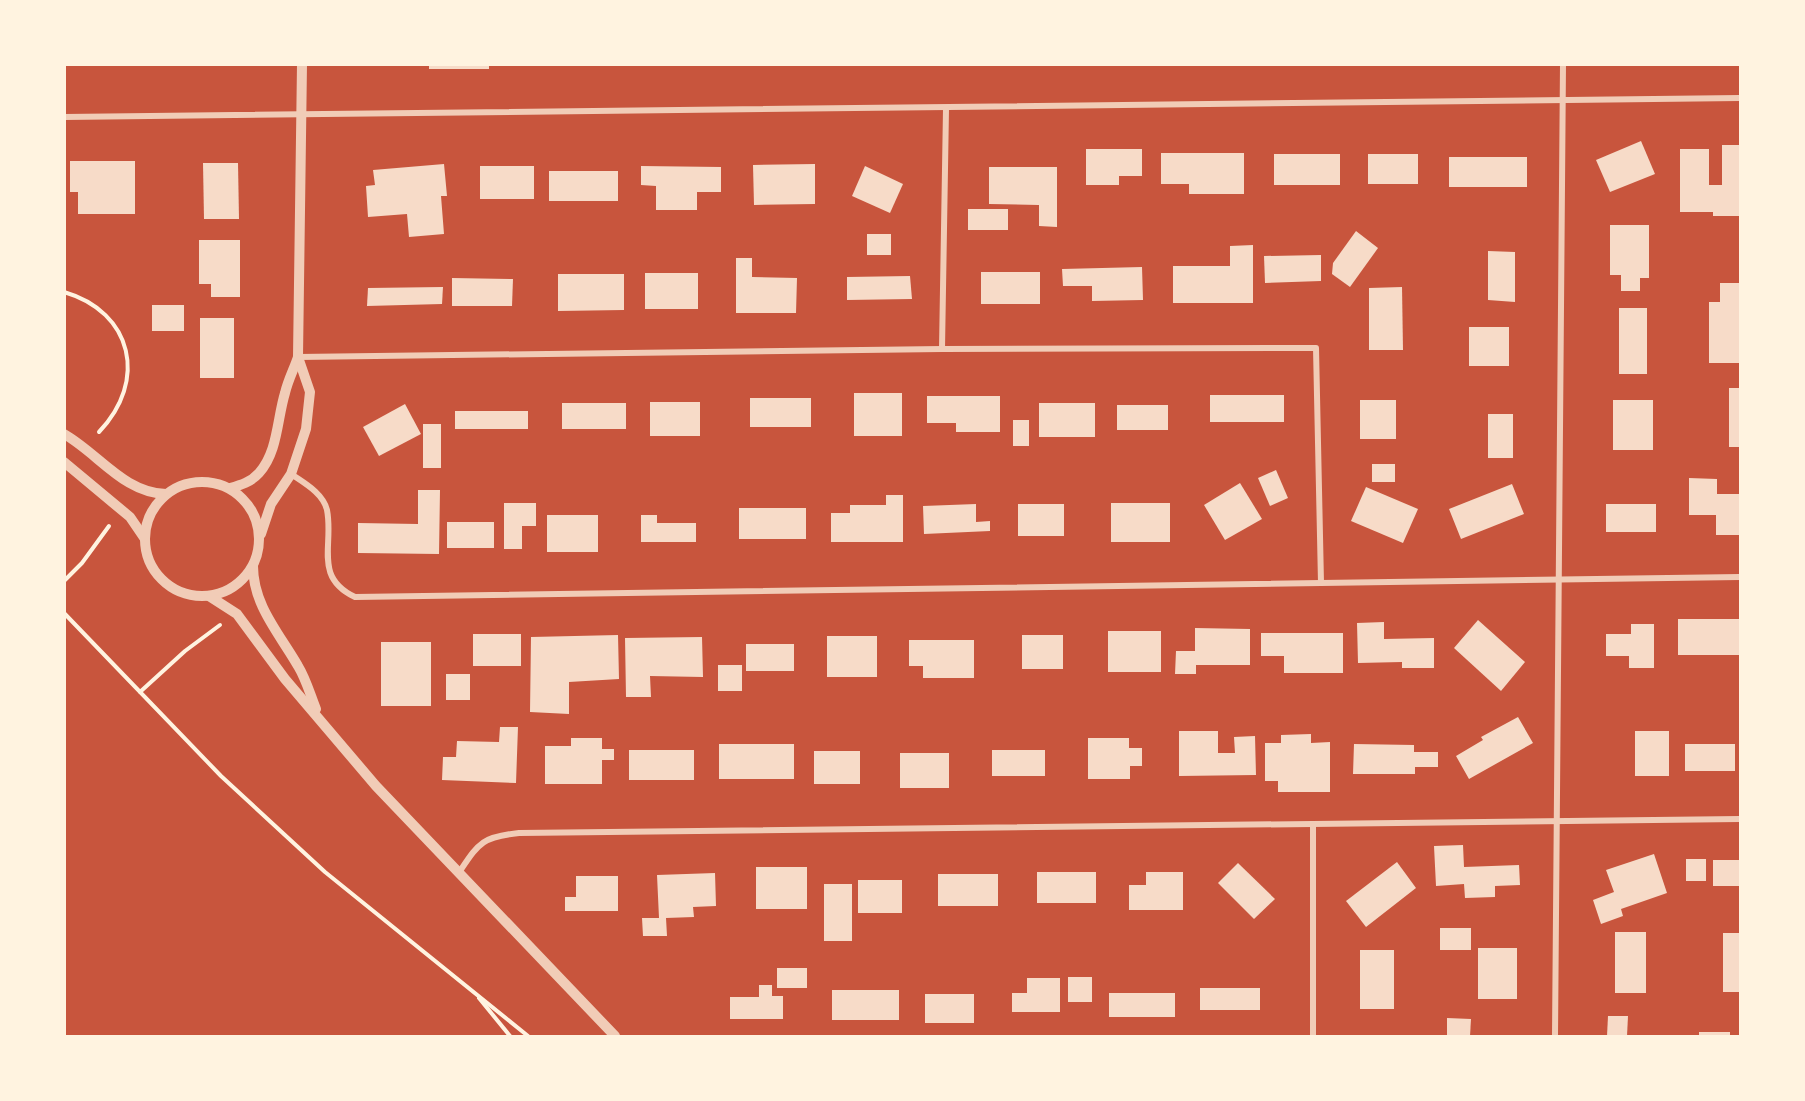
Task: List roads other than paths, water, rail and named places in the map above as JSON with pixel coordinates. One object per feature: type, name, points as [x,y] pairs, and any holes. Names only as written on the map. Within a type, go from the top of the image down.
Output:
[{"type":"street","points":[[230,488],[247,483],[259,474],[266,462],[275,440],[285,393],[298,357],[302,64]]},
{"type":"street","points":[[1555,1036],[1563,64]]},
{"type":"street","points":[[64,117],[946,109],[1740,98]]},
{"type":"street","points":[[942,349],[946,109]]},
{"type":"street","points":[[298,357],[942,349],[1316,348],[1321,583]]},
{"type":"street","points":[[298,357],[310,392],[306,429],[291,474],[272,504],[260,537],[253,581],[258,600],[300,669],[318,714]]},
{"type":"street","points":[[64,434],[134,488],[151,494],[166,494]]},
{"type":"street","points":[[64,462],[130,517],[145,539]]},
{"type":"street","points":[[291,474],[315,491],[327,508],[330,571],[339,589],[355,597],[1740,577]]},
{"type":"street","points":[[254,564],[235,585],[209,596],[189,595],[172,587],[157,574],[148,558],[145,539],[147,522],[154,507],[166,494],[180,486],[197,482],[214,483],[230,488],[251,509],[260,537]]},
{"type":"street","points":[[209,596],[237,614],[285,678],[318,714],[376,786],[615,1036]]},
{"type":"street","points":[[458,874],[476,848],[493,836],[519,833],[1740,819]]},
{"type":"street","points":[[1313,824],[1313,1036]]}]
